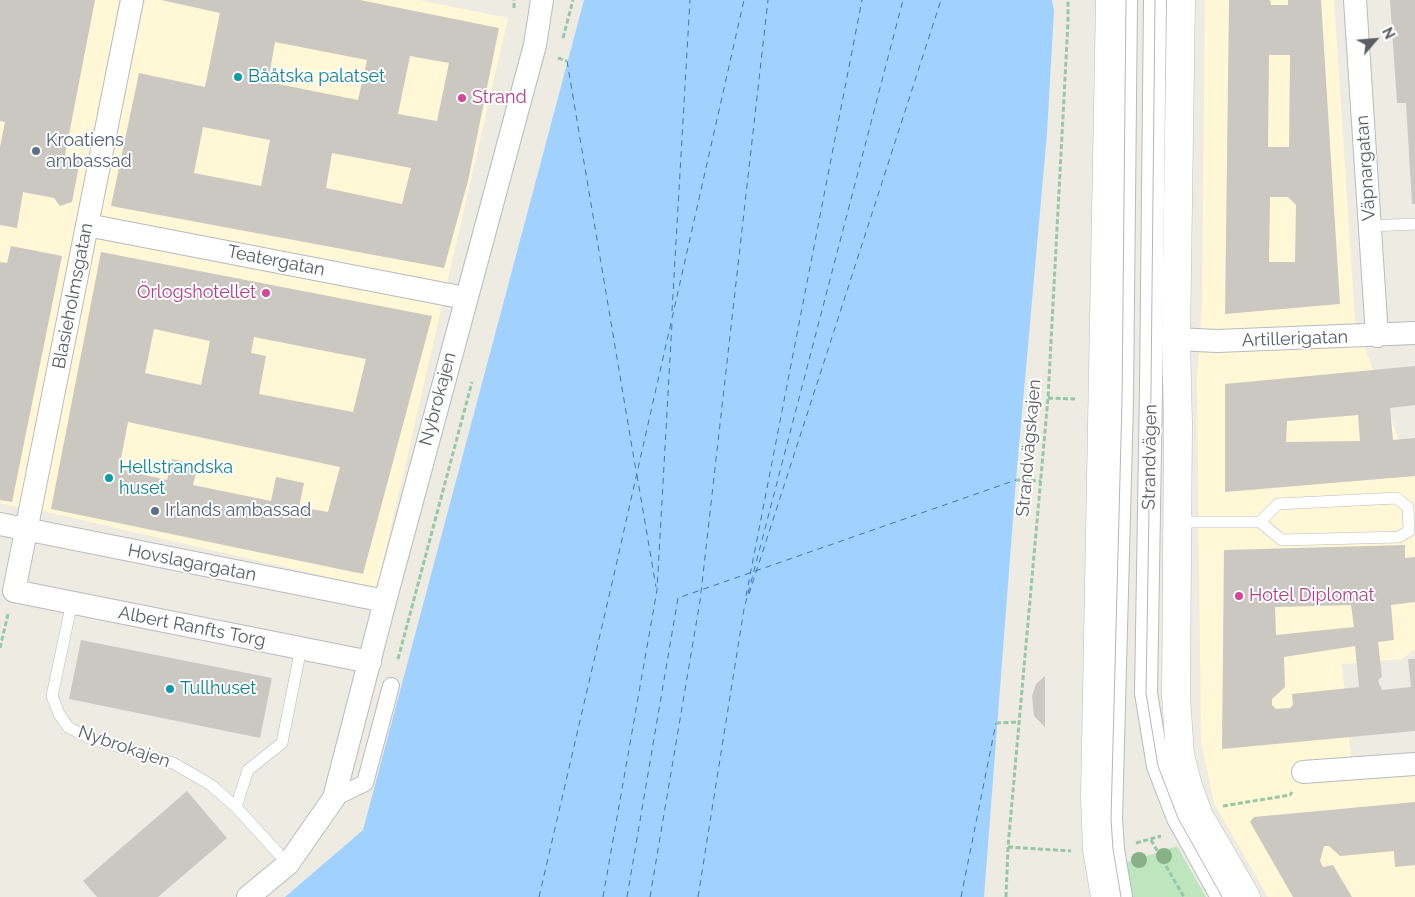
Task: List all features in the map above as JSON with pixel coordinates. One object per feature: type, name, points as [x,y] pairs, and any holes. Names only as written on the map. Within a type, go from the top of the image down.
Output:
[{"type":"street","name":"Nybrokajen","points":[[248,897],[288,864],[334,798],[465,298],[537,36],[542,0]]},
{"type":"street","points":[[1105,897],[1097,850],[1094,798],[1110,0]]},
{"type":"street","name":"Strandvägen","points":[[1122,897],[1113,849],[1112,819],[1122,401],[1126,0]]},
{"type":"street","name":"Strandvägen","points":[[1155,0],[1152,388],[1146,693],[1158,766],[1178,818],[1222,897]]},
{"type":"street","name":"Strandvägen","points":[[1181,0],[1176,339],[1178,389],[1176,696],[1180,755],[1188,786],[1200,816],[1246,897]]},
{"type":"street","name":"Väpnargatan","points":[[1355,0],[1377,336]]},
{"type":"street","name":"Blasieholmsgatan","points":[[14,591],[131,1]]},
{"type":"street","name":"Teatergatan","points":[[88,225],[465,298]]},
{"type":"street","name":"Artillerigatan","points":[[1176,339],[1217,341],[1415,333]]},
{"type":"street","name":"Hovslagargatan","points":[[0,524],[385,601]]},
{"type":"street","name":"Albert Ranfts Torg","points":[[14,591],[370,662]]},
{"type":"street","name":"Nybrokajen","points":[[334,798],[365,783],[390,686]]},
{"type":"street","points":[[1302,772],[1415,764]]},
{"type":"lane","points":[[1370,226],[1415,224]]},
{"type":"lane","points":[[1177,522],[1260,522],[1282,540],[1399,537],[1409,531],[1408,507],[1396,498],[1278,504],[1260,522]]},
{"type":"lane","name":"Nybrokajen","points":[[72,602],[52,696],[58,714],[68,727],[89,738],[173,763],[211,785],[236,807],[288,864]]},
{"type":"lane","points":[[236,807],[248,770],[282,743],[301,648]]},
{"type":"path","name":"Strandvägskajen","points":[[1006,897],[1008,847],[1048,398],[1068,0]]},
{"type":"path","points":[[558,58],[567,61]]},
{"type":"path","points":[[1048,398],[1081,400]]},
{"type":"path","points":[[1016,480],[1041,481]]},
{"type":"path","points":[[0,648],[14,591]]},
{"type":"path","points":[[996,723],[1019,722]]},
{"type":"path","points":[[1152,840],[1184,897]]},
{"type":"path","points":[[1008,847],[1074,851]]},
{"type":"shaded area","points":[[0,0],[119,0],[27,509],[0,503]]},
{"type":"shaded area","points":[[145,0],[419,0],[508,18],[377,588],[38,510]]},
{"type":"shaded area","points":[[1205,0],[1334,0],[1355,320],[1400,443],[1415,442],[1415,649],[1402,659],[1342,664],[1352,768],[1415,762],[1415,897],[1268,897],[1214,803],[1201,741],[1197,381],[1202,304]]},
{"type":"green space","points":[[1177,846],[1206,897],[1132,897],[1125,863]]},
{"type":"water","points":[[584,0],[1052,0],[1054,11],[1047,133],[1016,480],[984,897],[285,897],[363,830]]},
{"type":"building","points":[[0,0],[95,0],[65,155],[65,157],[80,160],[72,202],[60,206],[54,198],[23,192],[17,228],[0,225],[0,147],[5,122],[0,121]]},
{"type":"building","points":[[161,0],[360,0],[499,28],[468,181],[444,268],[111,206],[139,73],[205,87],[220,13]],"holes":[[[275,42],[367,60],[358,100],[268,82]],[[410,56],[449,63],[437,121],[398,114]],[[203,127],[270,140],[261,186],[194,173]],[[332,153],[411,168],[402,204],[326,188]]]},
{"type":"building","points":[[1229,0],[1270,0],[1271,5],[1288,5],[1288,0],[1321,0],[1340,304],[1225,314]],"holes":[[[1269,55],[1290,55],[1289,147],[1268,147]],[[1270,197],[1288,197],[1296,205],[1295,262],[1269,262]]]},
{"type":"building","points":[[1390,0],[1415,0],[1415,204],[1412,204],[1406,103],[1397,103]]},
{"type":"building","points":[[11,246],[62,256],[12,502],[0,500],[0,262],[7,263]]},
{"type":"building","points":[[101,252],[432,316],[363,574],[51,509]],"holes":[[[154,329],[210,341],[201,385],[145,373]],[[254,337],[366,359],[353,412],[259,394],[266,356],[251,353]],[[128,422],[340,467],[328,512],[299,507],[304,483],[276,477],[271,501],[193,485],[198,465],[172,459],[167,480],[119,469]]]},
{"type":"building","points":[[1415,366],[1415,405],[1390,408],[1393,440],[1415,438],[1415,476],[1225,492],[1225,384]],"holes":[[[1358,415],[1360,441],[1286,442],[1287,421]]]},
{"type":"building","points":[[1405,545],[1405,558],[1415,557],[1415,602],[1391,605],[1394,640],[1378,642],[1382,676],[1378,681],[1382,690],[1411,687],[1408,659],[1415,659],[1415,731],[1222,749],[1224,550]],"holes":[[[1351,605],[1354,627],[1276,635],[1275,607]],[[1355,646],[1359,687],[1292,694],[1293,705],[1290,708],[1276,709],[1272,705],[1272,699],[1285,687],[1284,657]]]},
{"type":"building","name":"Tullhuset","points":[[81,640],[272,678],[260,738],[69,699]]},
{"type":"building","points":[[1045,676],[1045,727],[1034,716],[1032,696],[1036,684]]},
{"type":"building","points":[[187,791],[227,838],[158,897],[97,897],[83,881]]},
{"type":"building","points":[[1415,802],[1415,865],[1395,867],[1394,851],[1340,856],[1329,846],[1324,846],[1320,861],[1323,867],[1333,865],[1352,897],[1293,897],[1250,822],[1254,817]]},
{"type":"ferry route","points":[[672,311],[690,0]]},
{"type":"ferry route","points":[[539,897],[744,0]]},
{"type":"ferry route","points":[[650,897],[700,601],[768,0]]},
{"type":"ferry route","points":[[746,596],[862,0]]},
{"type":"ferry route","points":[[698,897],[744,609],[903,0]]},
{"type":"ferry route","points":[[749,594],[941,0]]},
{"type":"ferry route","points":[[567,61],[636,471]]},
{"type":"ferry route","points":[[603,897],[657,590],[672,323]]},
{"type":"ferry route","points":[[637,475],[656,587]]},
{"type":"ferry route","points":[[627,897],[678,598],[1016,480]]},
{"type":"ferry route","points":[[961,897],[996,723]]},
{"type":"tram line","points":[[1121,897],[1113,849],[1111,819],[1122,401],[1126,0]]},
{"type":"tram line","points":[[1155,0],[1146,693],[1158,766],[1178,818],[1222,897]]},
{"type":"place","name":"Bååtska palatset","points":[[238,77]]},
{"type":"place","name":"Strand","points":[[462,98]]},
{"type":"place","name":"Kroatiens ambassad","points":[[36,151]]},
{"type":"place","name":"Örlogshotellet","points":[[266,293]]},
{"type":"place","name":"Hellstrandska huset","points":[[109,478]]},
{"type":"place","name":"Irlands ambassad","points":[[155,511]]},
{"type":"place","name":"Hotel Diplomat","points":[[1239,596]]},
{"type":"place","name":"Tullhuset","points":[[170,689]]}]
